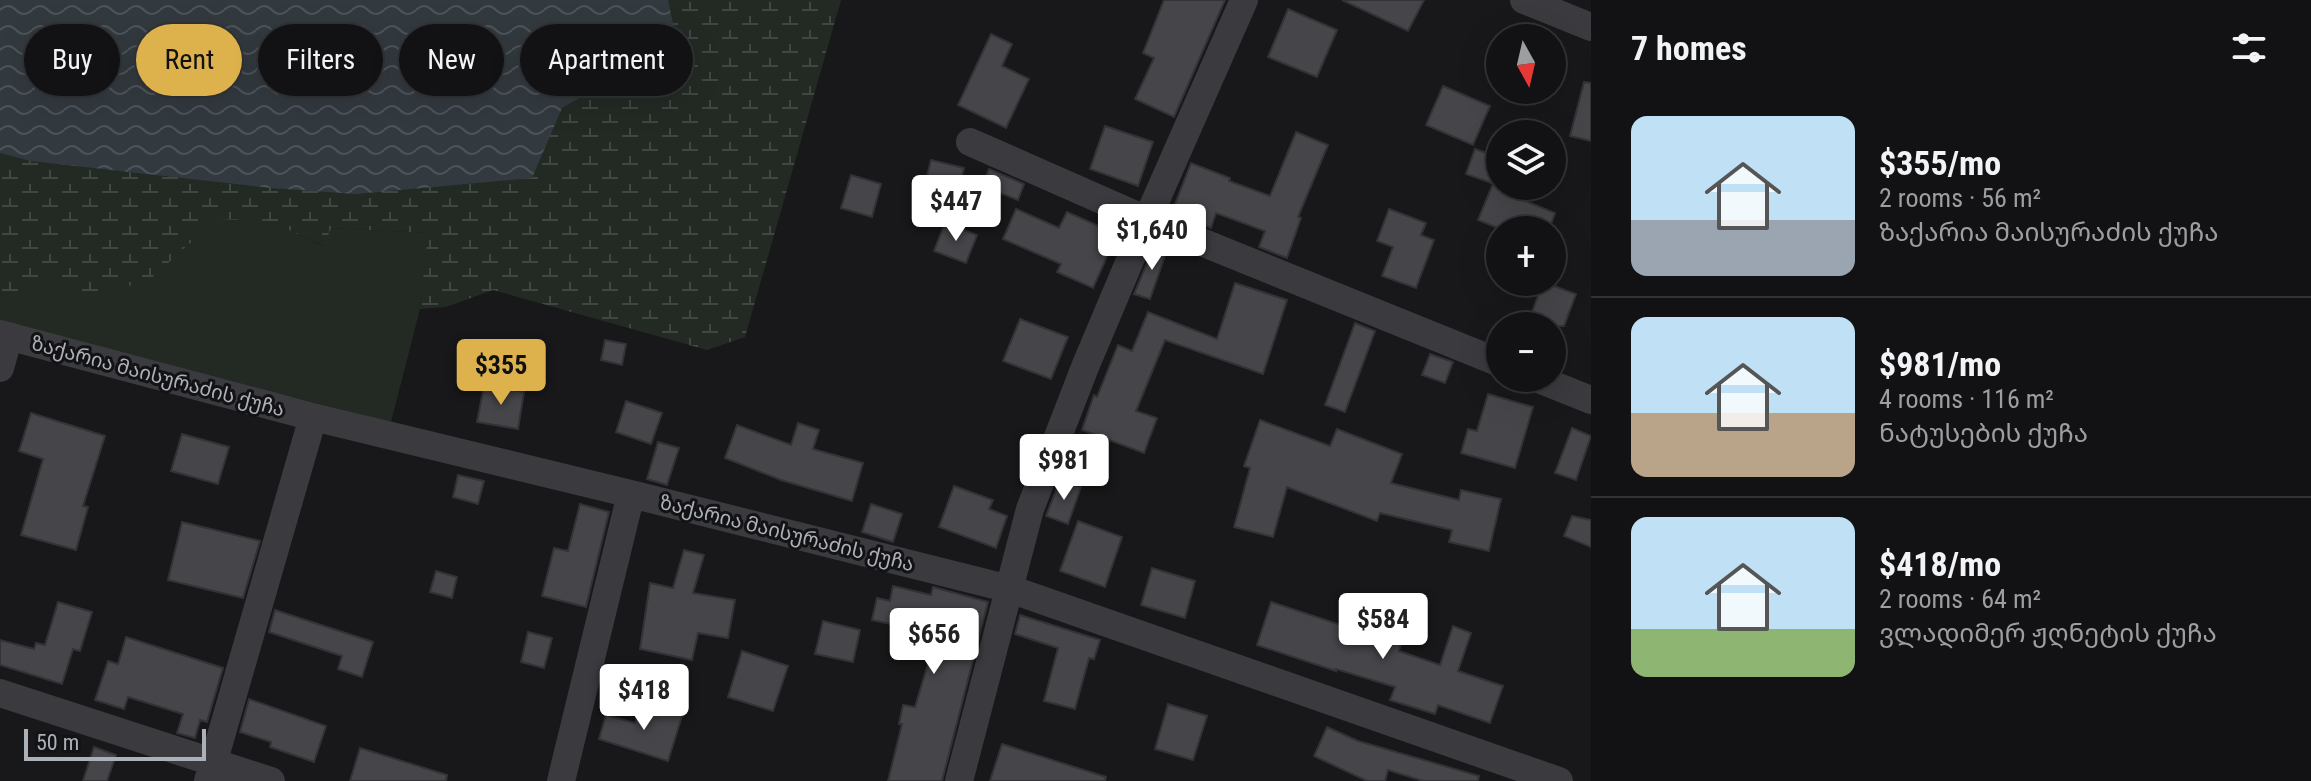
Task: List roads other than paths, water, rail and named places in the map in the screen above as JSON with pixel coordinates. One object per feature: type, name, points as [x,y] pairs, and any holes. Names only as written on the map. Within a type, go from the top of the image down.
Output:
[{"type":"street","points":[[959,781],[1030,509],[1085,367],[1244,0]]},
{"type":"street","points":[[1524,0],[1591,27]]},
{"type":"street","points":[[970,142],[1147,220],[1486,357]]},
{"type":"street","points":[[0,368],[4,335]]},
{"type":"street","name":"ზაქარია მაისურაძის ქუჩა","points":[[4,335],[313,417],[1010,589],[1559,781]]},
{"type":"street","points":[[1566,390],[1591,400]]},
{"type":"street","points":[[210,772],[313,417]]},
{"type":"street","points":[[561,781],[631,494]]},
{"type":"street","points":[[0,693],[210,772],[271,781]]},
{"type":"water","points":[[0,0],[668,0],[673,24],[520,24],[520,96],[583,96],[562,108],[532,178],[356,194],[271,188],[31,161],[0,153]]}]
